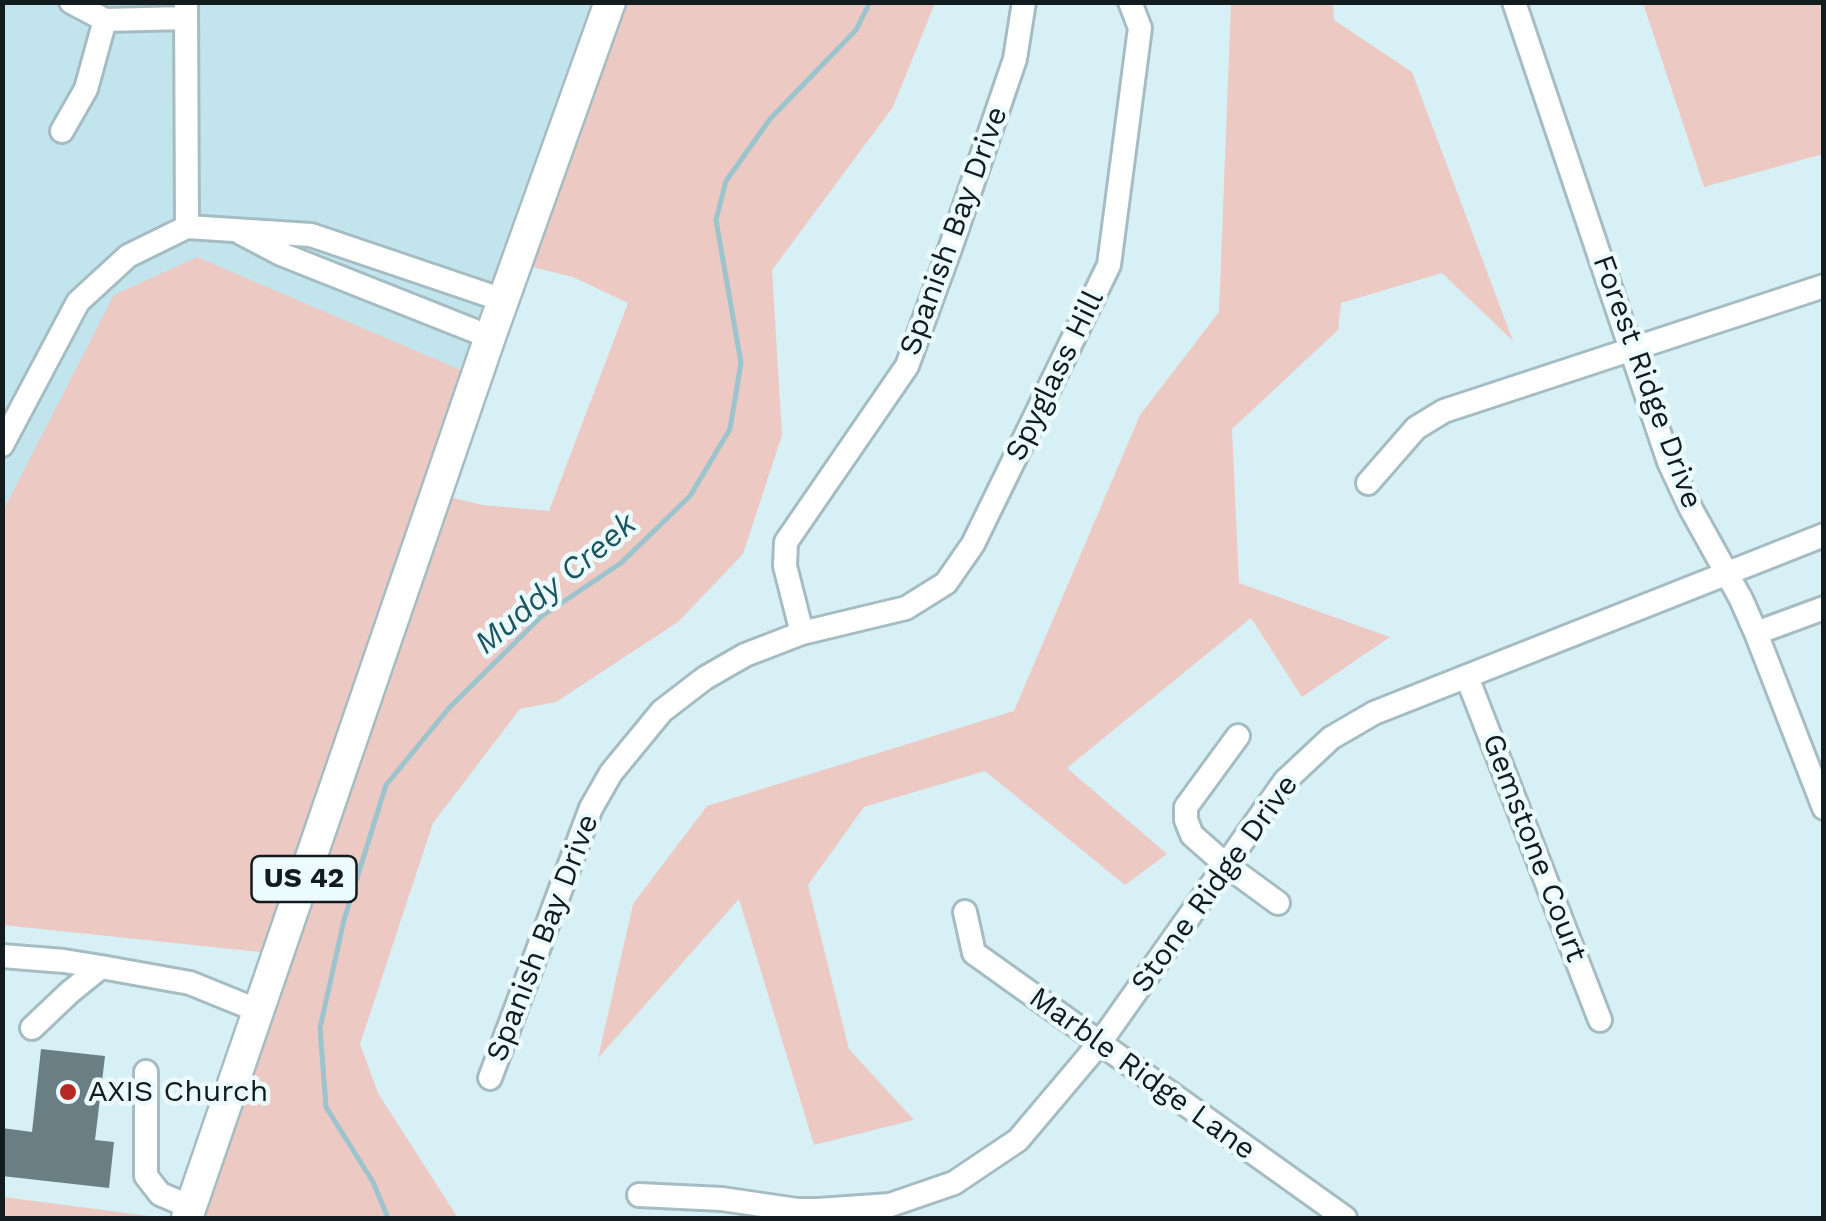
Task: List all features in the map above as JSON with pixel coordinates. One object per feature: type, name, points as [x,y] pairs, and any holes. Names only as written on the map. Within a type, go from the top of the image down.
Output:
[{"type":"main road","name":"US 42","points":[[189,1213],[490,337],[610,2]]},
{"type":"street","points":[[71,2],[105,20],[186,10],[187,227]]},
{"type":"street","name":"Spanish Bay Drive","points":[[490,1078],[591,808],[612,773],[662,712],[705,678],[745,656],[802,633],[785,566],[786,542],[907,366],[1016,60],[1024,2]]},
{"type":"street","name":"Spyglass Hill","points":[[802,633],[906,608],[946,583],[974,544],[1109,265],[1140,28],[1130,2]]},
{"type":"street","name":"Forest Ridge Drive","points":[[1514,2],[1669,462],[1756,633],[1824,808]]},
{"type":"street","points":[[62,131],[86,88],[105,20]]},
{"type":"street","points":[[2,446],[78,302],[128,256],[187,227],[311,234],[503,300]]},
{"type":"street","points":[[233,229],[282,254],[490,337]]},
{"type":"street","points":[[1368,483],[1416,428],[1444,411],[1824,286]]},
{"type":"street","name":"Stone Ridge Drive","points":[[638,1195],[722,1199],[818,1214],[846,1213],[890,1205],[954,1183],[1018,1140],[1100,1044],[1285,782],[1331,738],[1374,714],[1824,535]]},
{"type":"street","points":[[1756,633],[1824,608]]},
{"type":"street","name":"Gemstone Court","points":[[1467,677],[1600,1020]]},
{"type":"street","points":[[1238,736],[1186,807],[1186,820],[1192,836],[1278,902]]},
{"type":"street","name":"Marble Ridge Lane","points":[[966,912],[974,953],[1345,1218]]},
{"type":"street","points":[[2,956],[64,961],[190,984],[259,1011]]},
{"type":"street","points":[[32,1028],[101,967]]},
{"type":"street","points":[[146,1072],[146,1176],[160,1194],[189,1213]]},
{"type":"shaded area","points":[[3,3],[610,3],[477,377],[3,513]]},
{"type":"shaded area","points":[[610,3],[935,3],[893,107],[772,270],[782,435],[743,554],[678,622],[556,702],[520,709],[433,823],[360,1044],[378,1093],[458,1218],[187,1218],[279,954],[3,925],[2,513],[114,295],[197,257],[477,377],[437,494],[482,505],[549,511],[628,303],[573,277],[516,263]]},
{"type":"shaded area","points":[[1231,3],[1333,3],[1334,20],[1412,72],[1513,341],[1442,273],[1341,303],[1338,330],[1232,429],[1239,583],[1390,637],[1302,697],[1251,618],[1067,768],[1167,854],[1125,885],[985,771],[864,807],[808,885],[849,1049],[914,1120],[814,1145],[739,899],[598,1058],[633,904],[707,806],[1014,711],[1140,415],[1219,312]]},
{"type":"shaded area","points":[[1643,3],[1823,3],[1823,154],[1704,187]]},
{"type":"shaded area","points":[[3,1197],[165,1218],[3,1218]]},
{"type":"building","name":"AXIS Church","points":[[41,1049],[105,1056],[95,1140],[114,1142],[109,1188],[2,1176],[2,1128],[32,1132]]},
{"type":"waterway","name":"Muddy Creek","points":[[388,1218],[373,1182],[326,1107],[320,1028],[344,920],[386,785],[449,708],[542,616],[621,563],[690,496],[730,429],[741,363],[716,220],[726,181],[770,119],[856,30],[870,2]]},
{"type":"place","name":"AXIS Church","points":[[68,1092]]}]
